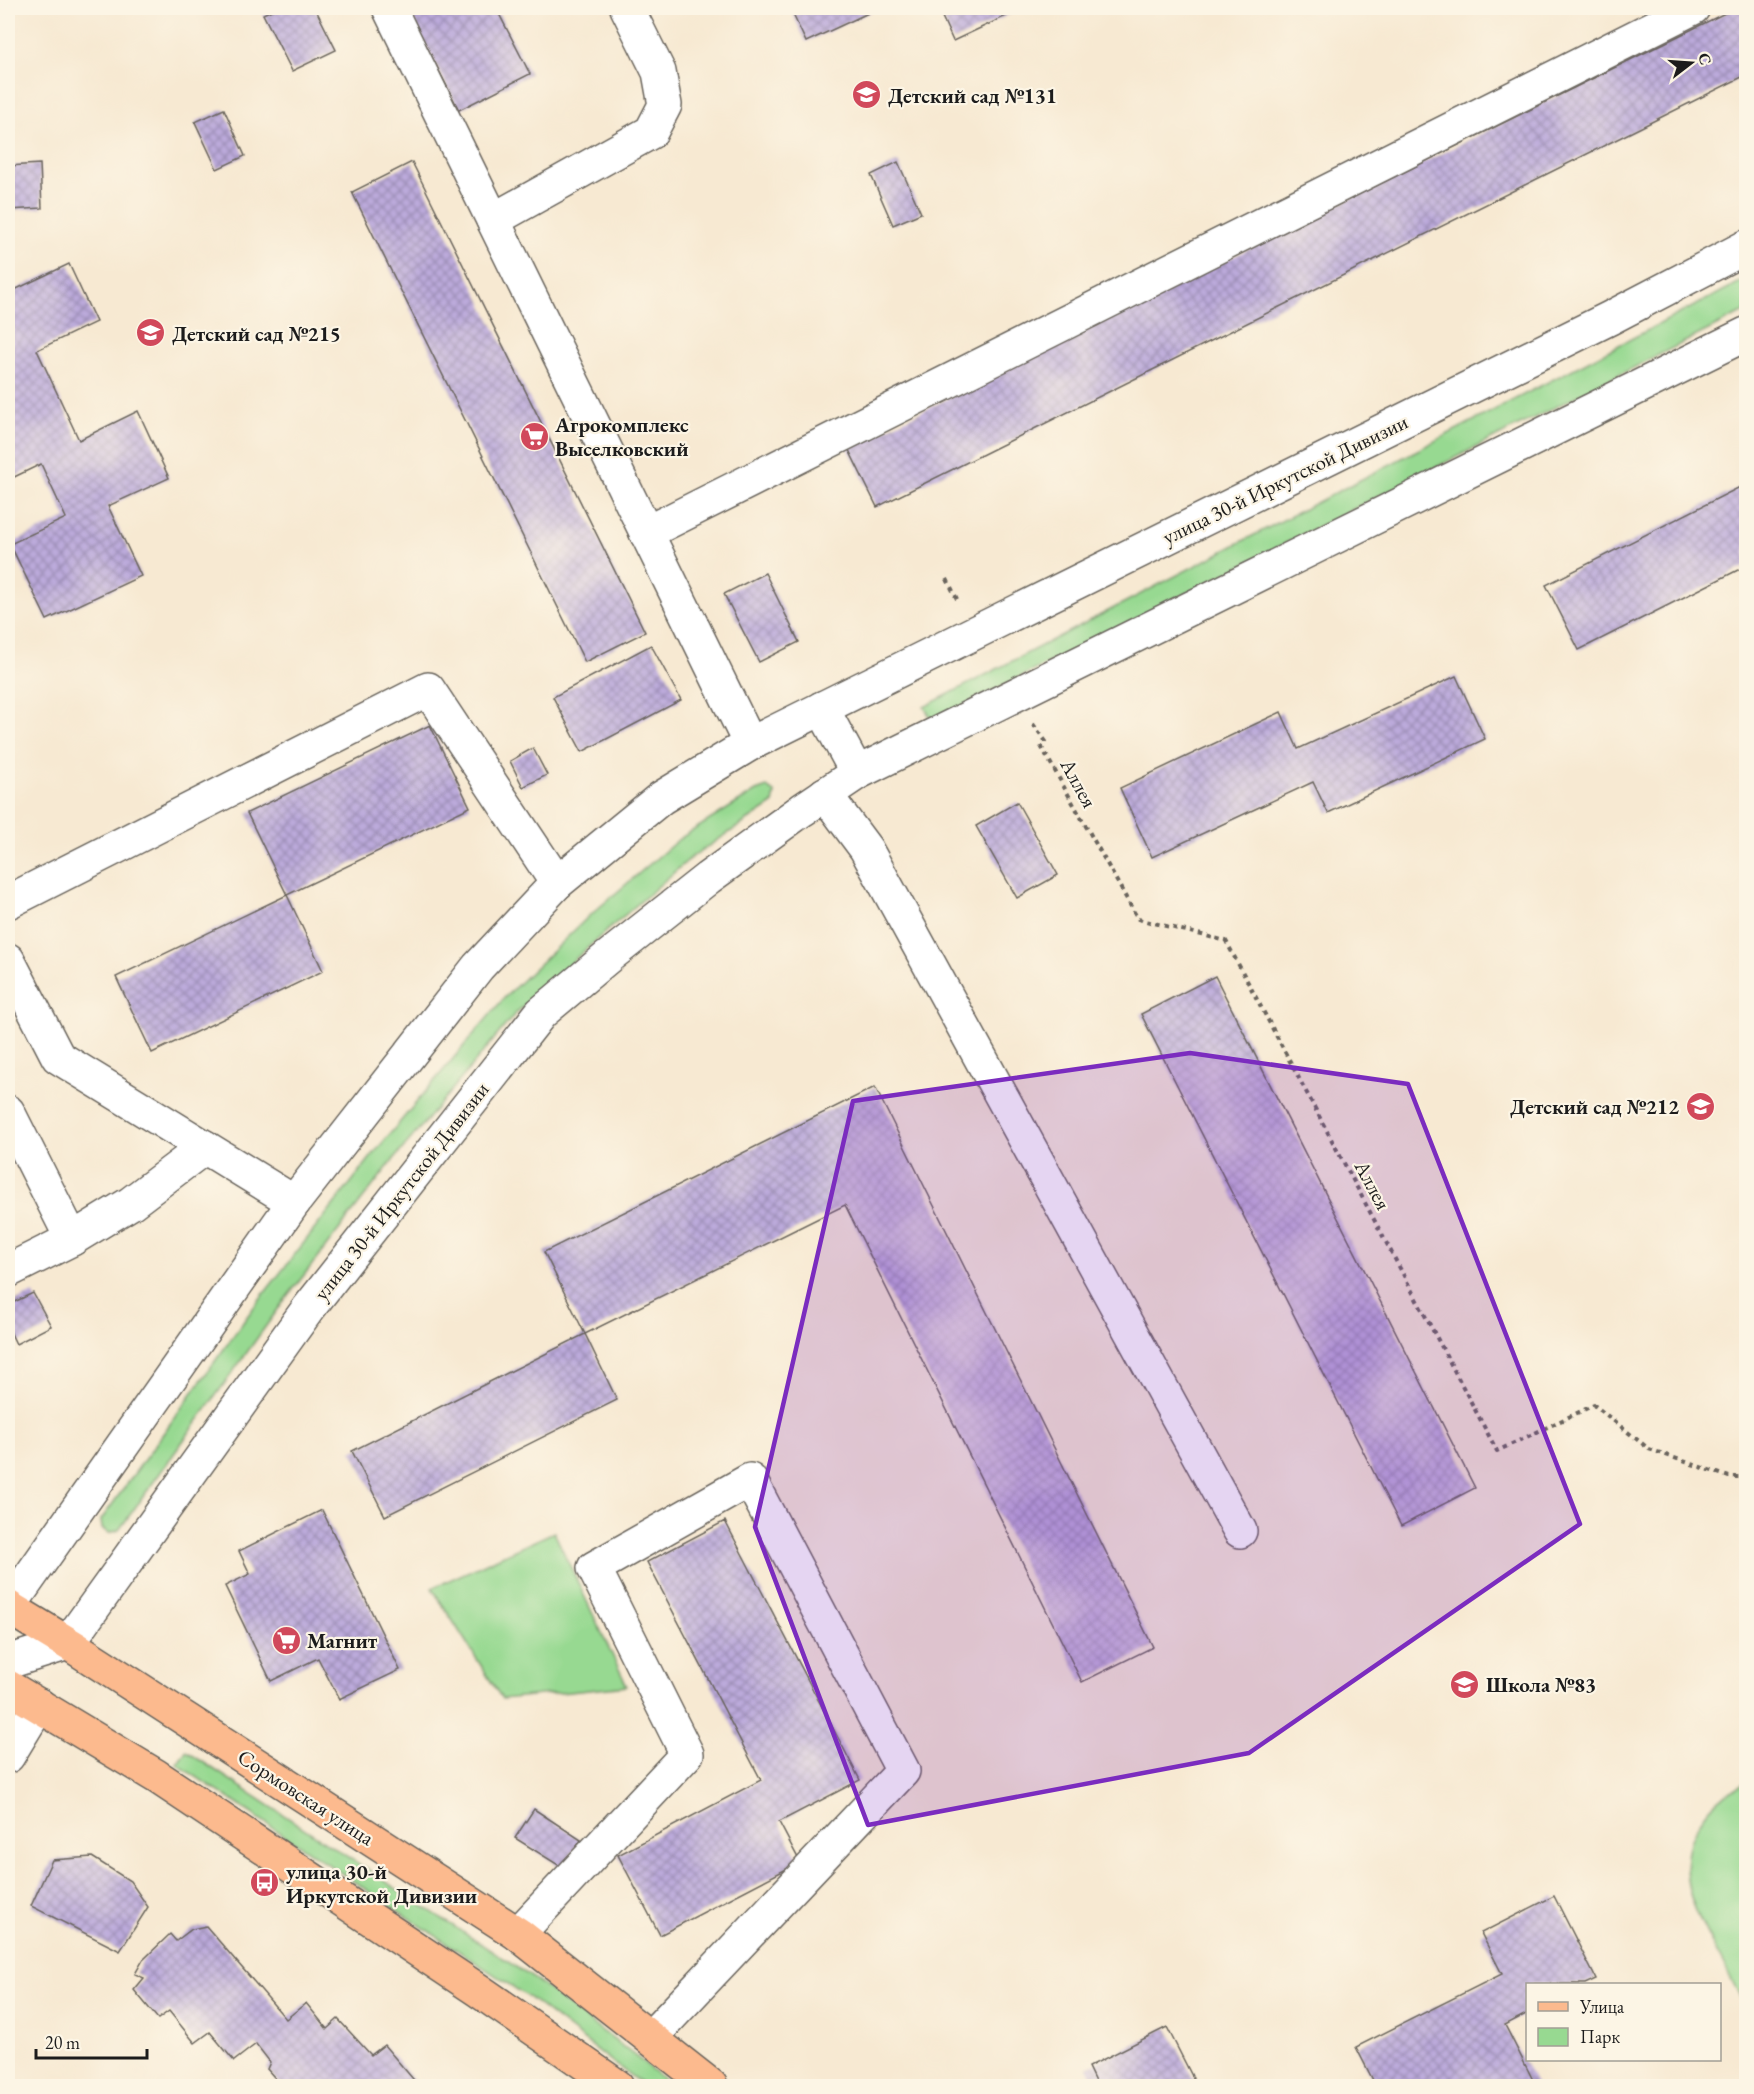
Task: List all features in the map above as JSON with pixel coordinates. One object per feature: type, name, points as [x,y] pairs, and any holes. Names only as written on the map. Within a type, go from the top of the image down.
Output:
[{"type":"main road","name":"Сормовская улица","points":[[8,1607],[68,1643],[518,1934],[711,2086]]},
{"type":"main road","points":[[8,1687],[156,1776],[469,1984],[617,2086]]},
{"type":"street","points":[[389,8],[750,744]]},
{"type":"street","points":[[493,220],[651,132],[665,105],[659,72],[627,8]]},
{"type":"street","points":[[646,533],[1693,8]]},
{"type":"street","name":"улица 30-й Иркутской Дивизии","points":[[8,1607],[294,1202],[478,967],[557,883],[661,798],[750,744],[1610,318],[1746,247]]},
{"type":"street","name":"улица 30-й Иркутской Дивизии","points":[[68,1643],[308,1309],[541,1013],[708,878],[857,773],[1746,334]]},
{"type":"street","points":[[8,902],[428,689],[557,883]]},
{"type":"street","points":[[822,708],[857,773]]},
{"type":"street","points":[[825,794],[866,849],[1240,1531]]},
{"type":"street","points":[[8,960],[58,1057],[294,1202]]},
{"type":"street","points":[[8,1112],[72,1239]]},
{"type":"street","points":[[8,1271],[72,1239],[131,1203],[205,1147]]},
{"type":"street","points":[[518,1934],[687,1754],[594,1568],[750,1480],[903,1771],[651,2037]]},
{"type":"street","points":[[8,1662],[68,1643]]},
{"type":"street","points":[[8,1756],[39,1705]]},
{"type":"path","name":"Аллея","points":[[1041,746],[1138,919],[1226,941],[1497,1451],[1594,1405],[1649,1449],[1729,1477],[1746,1477]]},
{"type":"highlighted area","points":[[1190,1053],[1408,1084],[1580,1524],[1249,1753],[868,1825],[755,1527],[853,1101]]},
{"type":"green space","points":[[1746,279],[1746,311],[933,721],[924,707]]},
{"type":"green space","points":[[767,787],[775,793],[773,804],[693,856],[515,1014],[390,1164],[284,1301],[119,1530],[109,1533],[102,1529],[101,1520],[259,1300],[379,1147],[504,998],[588,917],[679,839],[756,791]]},
{"type":"green space","points":[[554,1532],[627,1686],[502,1699],[432,1588]]},
{"type":"green space","points":[[186,1751],[533,1978],[671,2086],[644,2086],[528,1997],[177,1764]]},
{"type":"green space","points":[[1746,1783],[1746,2008],[1699,1918],[1686,1875],[1690,1845],[1700,1821],[1717,1801]]},
{"type":"building","points":[[276,8],[315,8],[336,50],[292,71],[263,14]]},
{"type":"building","points":[[407,8],[496,8],[530,74],[459,110]]},
{"type":"building","points":[[790,8],[879,8],[806,42]]},
{"type":"building","points":[[938,8],[1023,8],[953,41]]},
{"type":"building","points":[[1735,8],[1746,8],[1746,75],[877,507],[848,448]]},
{"type":"building","points":[[224,109],[245,156],[217,169],[195,122]]},
{"type":"building","points":[[412,162],[645,632],[585,662],[352,192]]},
{"type":"building","points":[[898,162],[921,213],[893,225],[871,175]]},
{"type":"building","points":[[40,164],[42,208],[9,210],[8,166]]},
{"type":"building","points":[[69,264],[96,322],[37,350],[79,440],[138,411],[169,478],[108,506],[141,576],[47,620],[10,544],[66,518],[41,464],[8,480],[8,293]]},
{"type":"building","points":[[1746,484],[1746,566],[1579,650],[1546,585]]},
{"type":"building","points":[[765,573],[799,642],[759,662],[724,594]]},
{"type":"building","points":[[651,645],[681,700],[582,752],[553,697]]},
{"type":"building","points":[[1456,676],[1485,739],[1328,813],[1313,782],[1152,857],[1120,788],[1281,712],[1298,749]]},
{"type":"building","points":[[430,725],[470,807],[287,895],[247,813]]},
{"type":"building","points":[[533,748],[547,775],[523,787],[510,761]]},
{"type":"building","points":[[1017,802],[1058,875],[1017,898],[976,826]]},
{"type":"building","points":[[287,895],[323,971],[152,1053],[116,977]]},
{"type":"building","points":[[1215,976],[1475,1488],[1401,1526],[1141,1014]]},
{"type":"building","points":[[875,1087],[1153,1647],[1082,1682],[845,1205],[585,1334],[544,1252]]},
{"type":"building","points":[[33,1293],[51,1326],[16,1344],[8,1327],[8,1305]]},
{"type":"building","points":[[585,1334],[617,1400],[385,1516],[352,1451]]},
{"type":"building","points":[[322,1510],[400,1670],[339,1699],[318,1658],[271,1681],[225,1586],[250,1574],[239,1551]]},
{"type":"building","points":[[725,1521],[860,1780],[779,1822],[800,1862],[660,1935],[618,1855],[761,1780],[647,1562]]},
{"type":"building","points":[[534,1809],[581,1840],[563,1868],[515,1838]]},
{"type":"building","points":[[92,1857],[130,1881],[148,1907],[120,1951],[31,1906],[52,1860]]},
{"type":"building","points":[[1554,1896],[1596,1979],[1587,1983],[1526,1983],[1526,2014],[1505,2025],[1536,2086],[1376,2086],[1356,2047],[1502,1974],[1481,1933]]},
{"type":"building","points":[[206,1926],[286,2019],[306,2003],[327,2029],[338,2019],[371,2055],[384,2045],[419,2086],[282,2086],[267,2069],[270,2062],[256,2044],[234,2061],[210,2032],[195,2043],[169,2011],[158,2019],[134,1990],[144,1978],[135,1974],[143,1960],[170,1934],[176,1941],[192,1929]]},
{"type":"building","points":[[1167,2027],[1197,2086],[1097,2086],[1088,2067]]},
{"type":"place","name":"Детский сад №131","points":[[867,95]]},
{"type":"place","name":"Детский сад №215","points":[[151,333]]},
{"type":"place","name":"Агрокомплекс Выселковский","points":[[534,436]]},
{"type":"place","name":"Детский сад №212","points":[[1700,1106]]},
{"type":"place","name":"Магнит","points":[[286,1640]]},
{"type":"place","name":"Школа №83","points":[[1465,1684]]},
{"type":"place","name":"улица 30-й Иркутской Дивизии","points":[[265,1883]]}]
